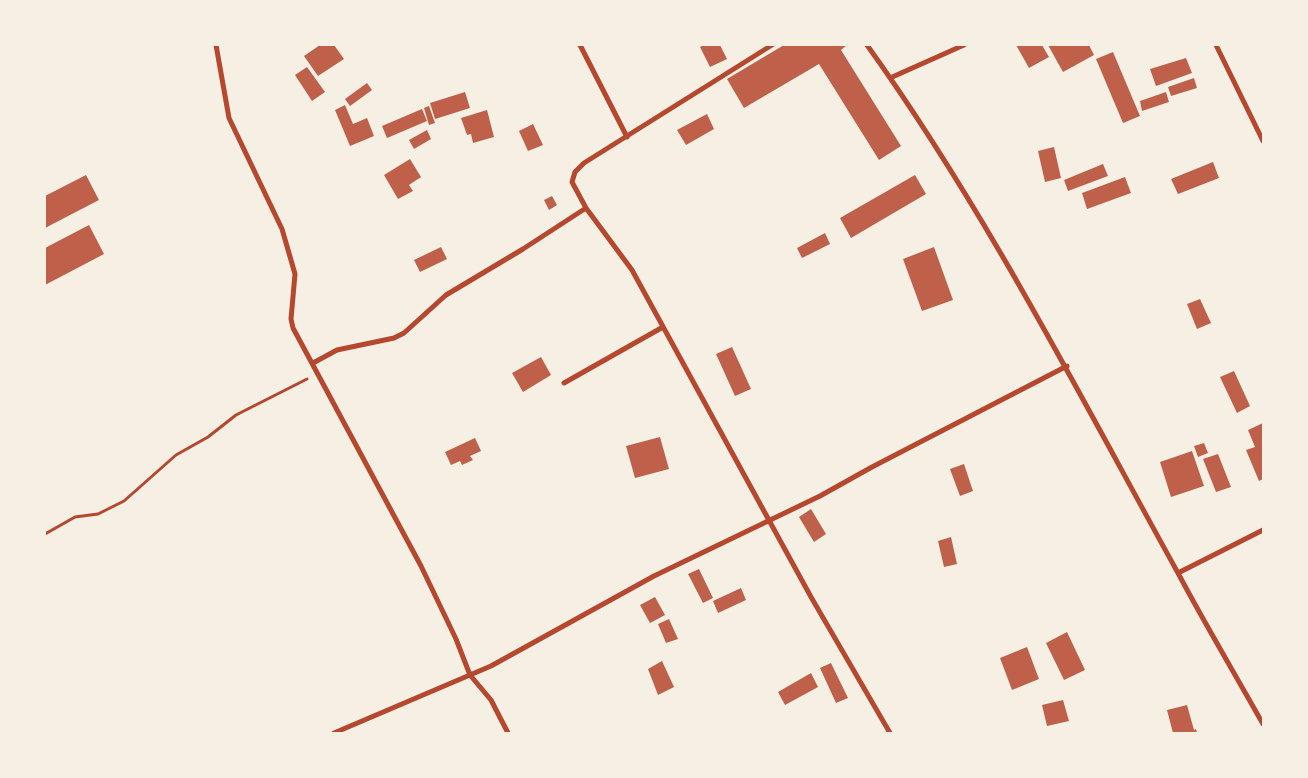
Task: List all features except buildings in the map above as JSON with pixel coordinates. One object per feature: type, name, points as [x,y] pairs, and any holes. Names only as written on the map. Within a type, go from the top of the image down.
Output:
[{"type":"street","points":[[216,45],[229,118],[282,229],[295,274],[291,319],[293,328],[421,566],[456,639],[470,675],[491,700],[508,733]]},
{"type":"street","points":[[580,45],[627,137]]},
{"type":"street","points":[[772,45],[584,163],[573,174],[573,186],[586,208],[632,270],[708,406],[769,521],[890,733]]},
{"type":"street","points":[[867,45],[981,220],[1067,366],[1178,573],[1263,724]]},
{"type":"street","points":[[890,78],[964,45]]},
{"type":"street","points":[[1216,45],[1263,141]]},
{"type":"street","points":[[312,362],[337,350],[394,338],[404,333],[446,295],[523,249],[586,208]]},
{"type":"street","points":[[564,383],[663,327]]},
{"type":"street","points":[[334,733],[470,675],[654,576],[769,521],[1067,366]]},
{"type":"street","points":[[1178,573],[1263,530]]},
{"type":"path","points":[[45,534],[75,518],[98,514],[124,501],[176,455],[208,437],[236,415],[318,372]]}]
